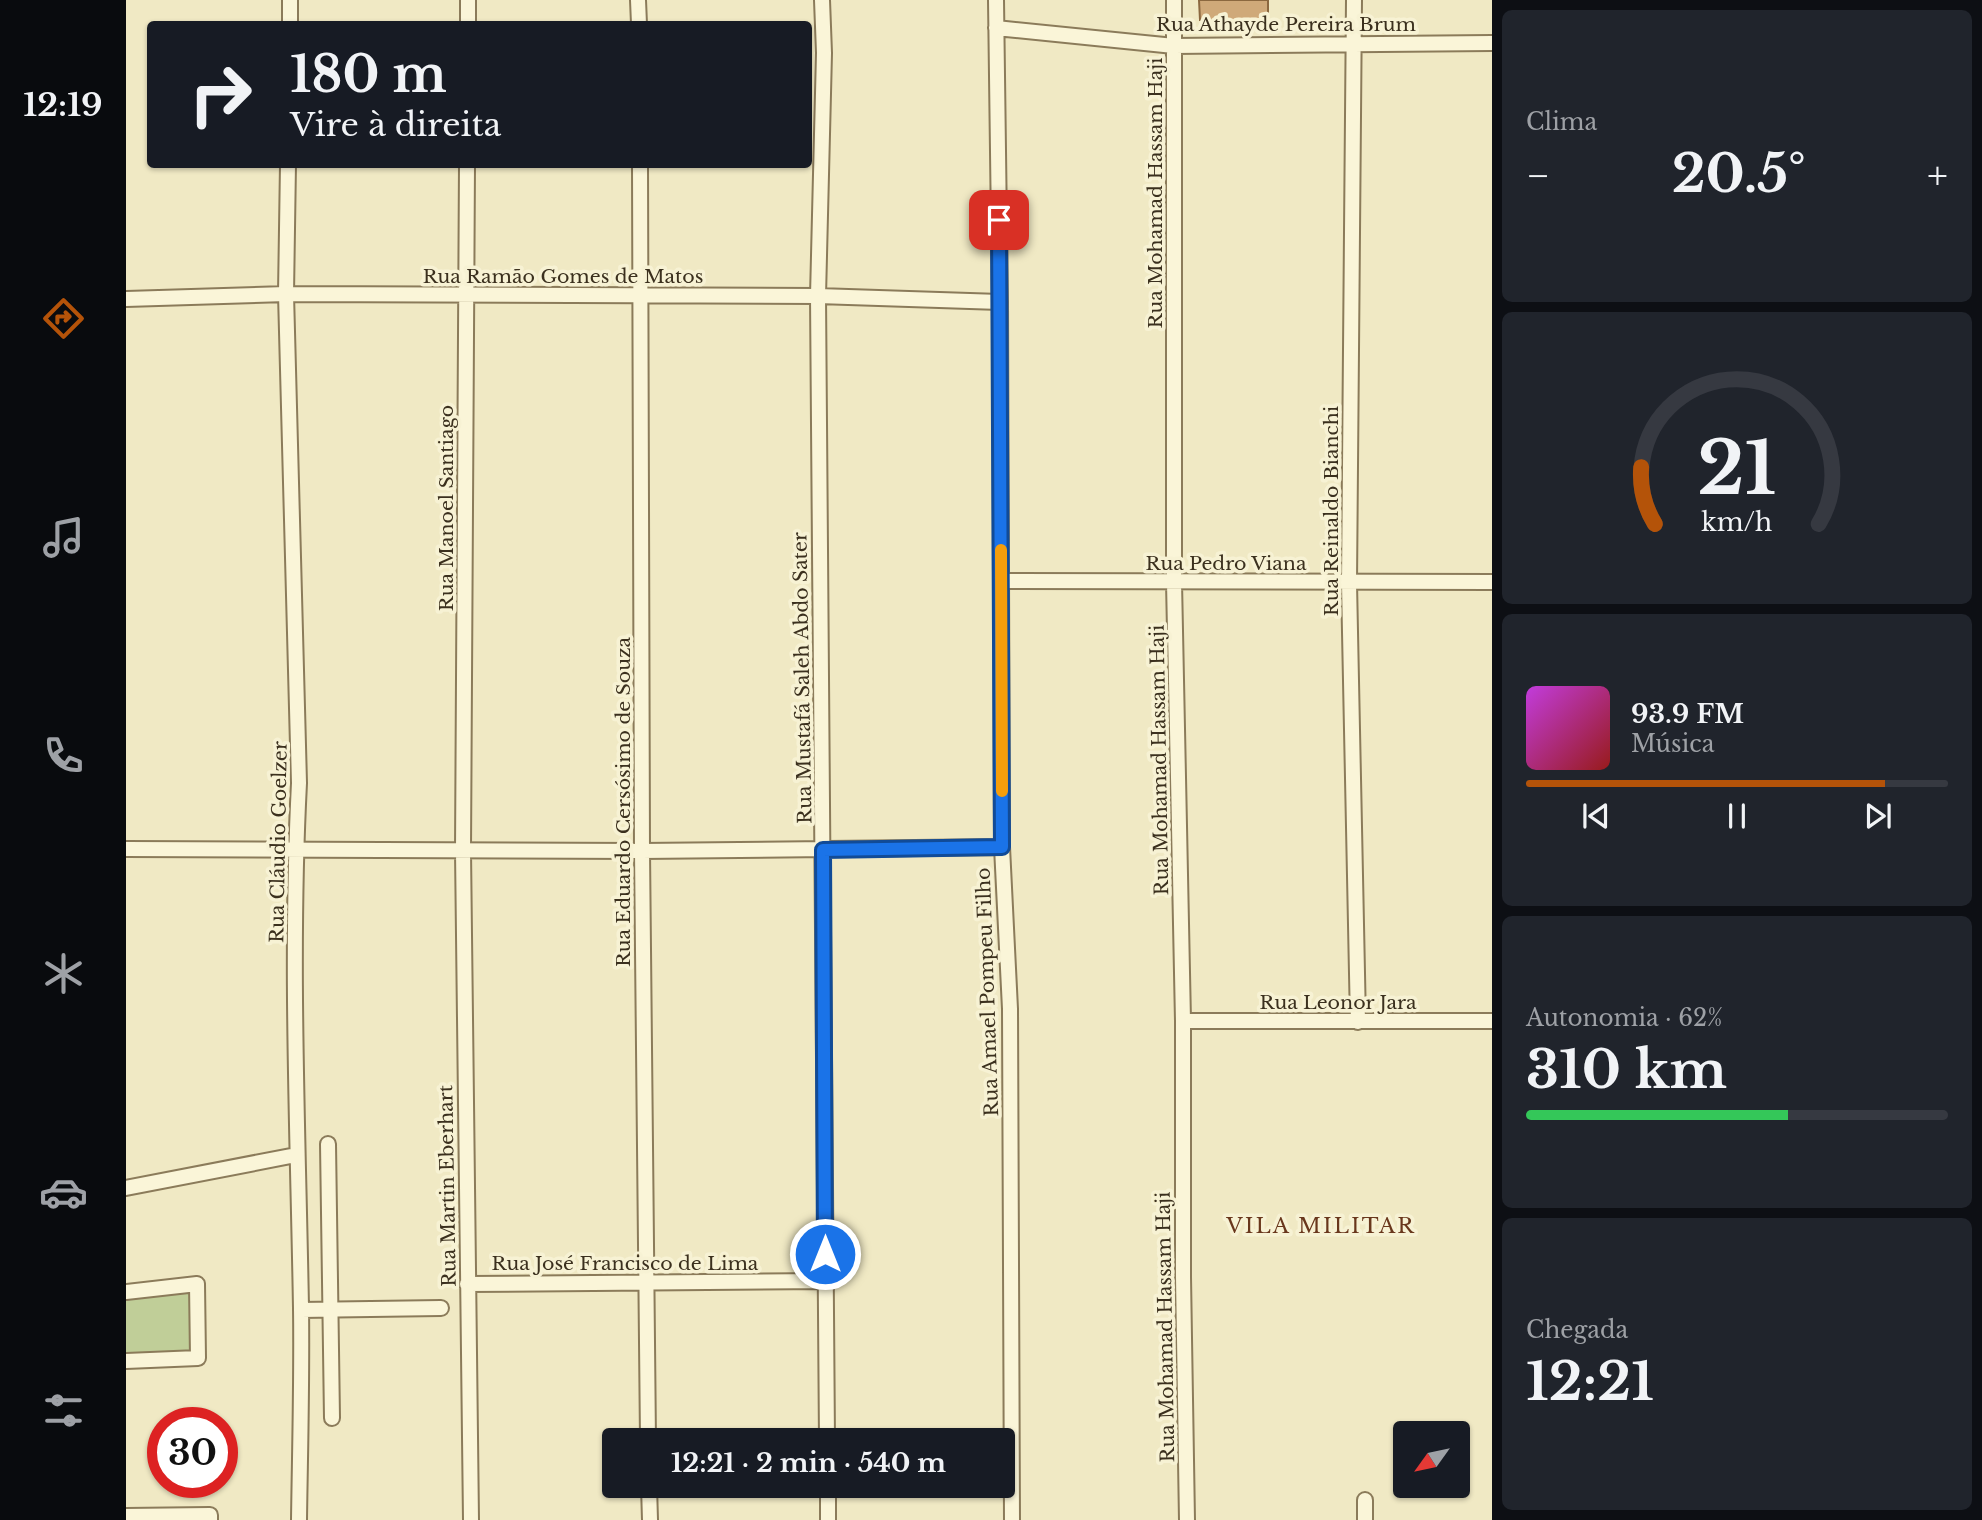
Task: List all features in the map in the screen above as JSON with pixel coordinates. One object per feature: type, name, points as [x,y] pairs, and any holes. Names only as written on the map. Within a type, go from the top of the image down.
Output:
[{"type":"street","points":[[290,0],[290,21]]},
{"type":"street","points":[[468,0],[468,21]]},
{"type":"street","points":[[638,0],[639,21]]},
{"type":"street","name":"Rua Mustafá Saleh Abdo Sater","points":[[822,0],[824,66],[818,296],[827,1428]]},
{"type":"street","name":"Rua Amael Pompeu Filho","points":[[996,0],[1002,847],[1010,1009],[1012,1520]]},
{"type":"street","name":"Rua Mohamad Hassam Haji","points":[[1174,0],[1174,582],[1183,1021],[1187,1520]]},
{"type":"street","name":"Rua Reinaldo Bianchi","points":[[1354,0],[1349,583],[1359,1022]]},
{"type":"street","name":"Rua Athayde Pereira Brum","points":[[996,28],[1174,46],[1492,43]]},
{"type":"street","name":"Rua Cláudio Goelzer","points":[[288,168],[286,294],[299,783],[296,849],[296,1155],[301,1310],[299,1520]]},
{"type":"street","name":"Rua Manoel Santiago","points":[[463,851],[467,168]]},
{"type":"street","name":"Rua Eduardo Cersósimo de Souza","points":[[640,168],[642,851],[648,1428]]},
{"type":"street","name":"Rua Ramão Gomes de Matos","points":[[126,299],[286,294],[818,296],[1000,302]]},
{"type":"street","name":"Rua Pedro Viana","points":[[1002,582],[1492,582]]},
{"type":"street","points":[[126,849],[642,851],[1002,847]]},
{"type":"street","name":"Rua Martin Eberhart","points":[[463,851],[471,1520]]},
{"type":"street","name":"Rua Leonor Jara","points":[[1183,1021],[1492,1021]]},
{"type":"street","points":[[328,1144],[332,1418]]},
{"type":"street","points":[[126,1188],[296,1155]]},
{"type":"street","name":"Rua José Francisco de Lima","points":[[467,1284],[825,1281]]},
{"type":"street","points":[[126,1292],[197,1284],[198,1358],[126,1361]]},
{"type":"street","points":[[301,1310],[441,1308]]},
{"type":"street","points":[[649,1498],[650,1520]]},
{"type":"street","points":[[828,1498],[828,1520]]},
{"type":"street","points":[[1365,1500],[1365,1520]]},
{"type":"street","points":[[126,1516],[210,1515],[210,1520]]},
{"type":"green space","points":[[190,1291],[190,1351],[126,1353],[126,1300]]},
{"type":"building","points":[[1199,0],[1268,0],[1268,21],[1200,20]]},
{"type":"slow traffic","points":[[1001,550],[1002,791]]},
{"type":"district","name":"VILA MILITAR","points":[[1321,1226]]},
{"type":"route","points":[[825,1254],[823,850],[1002,847],[999,220]]}]
